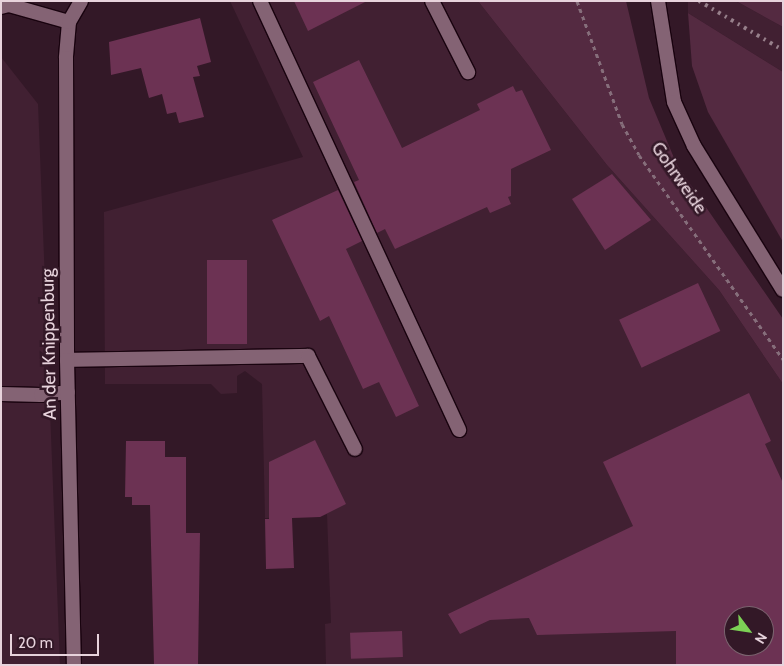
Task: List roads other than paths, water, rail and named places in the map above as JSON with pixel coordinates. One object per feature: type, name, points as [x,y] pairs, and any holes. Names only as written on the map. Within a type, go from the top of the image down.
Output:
[{"type":"street","points":[[1,7],[9,4],[69,22],[81,1]]},
{"type":"street","points":[[260,1],[459,430]]},
{"type":"street","points":[[432,1],[468,72]]},
{"type":"street","name":"Gohrweide","points":[[658,1],[674,102],[694,146],[783,290]]},
{"type":"street","name":"An der Knippenburg","points":[[69,22],[66,58],[67,360],[74,665]]},
{"type":"street","points":[[67,360],[308,356],[355,449]]},
{"type":"street","points":[[1,394],[41,395],[68,392]]},
{"type":"railway","points":[[699,1],[783,50]]}]
